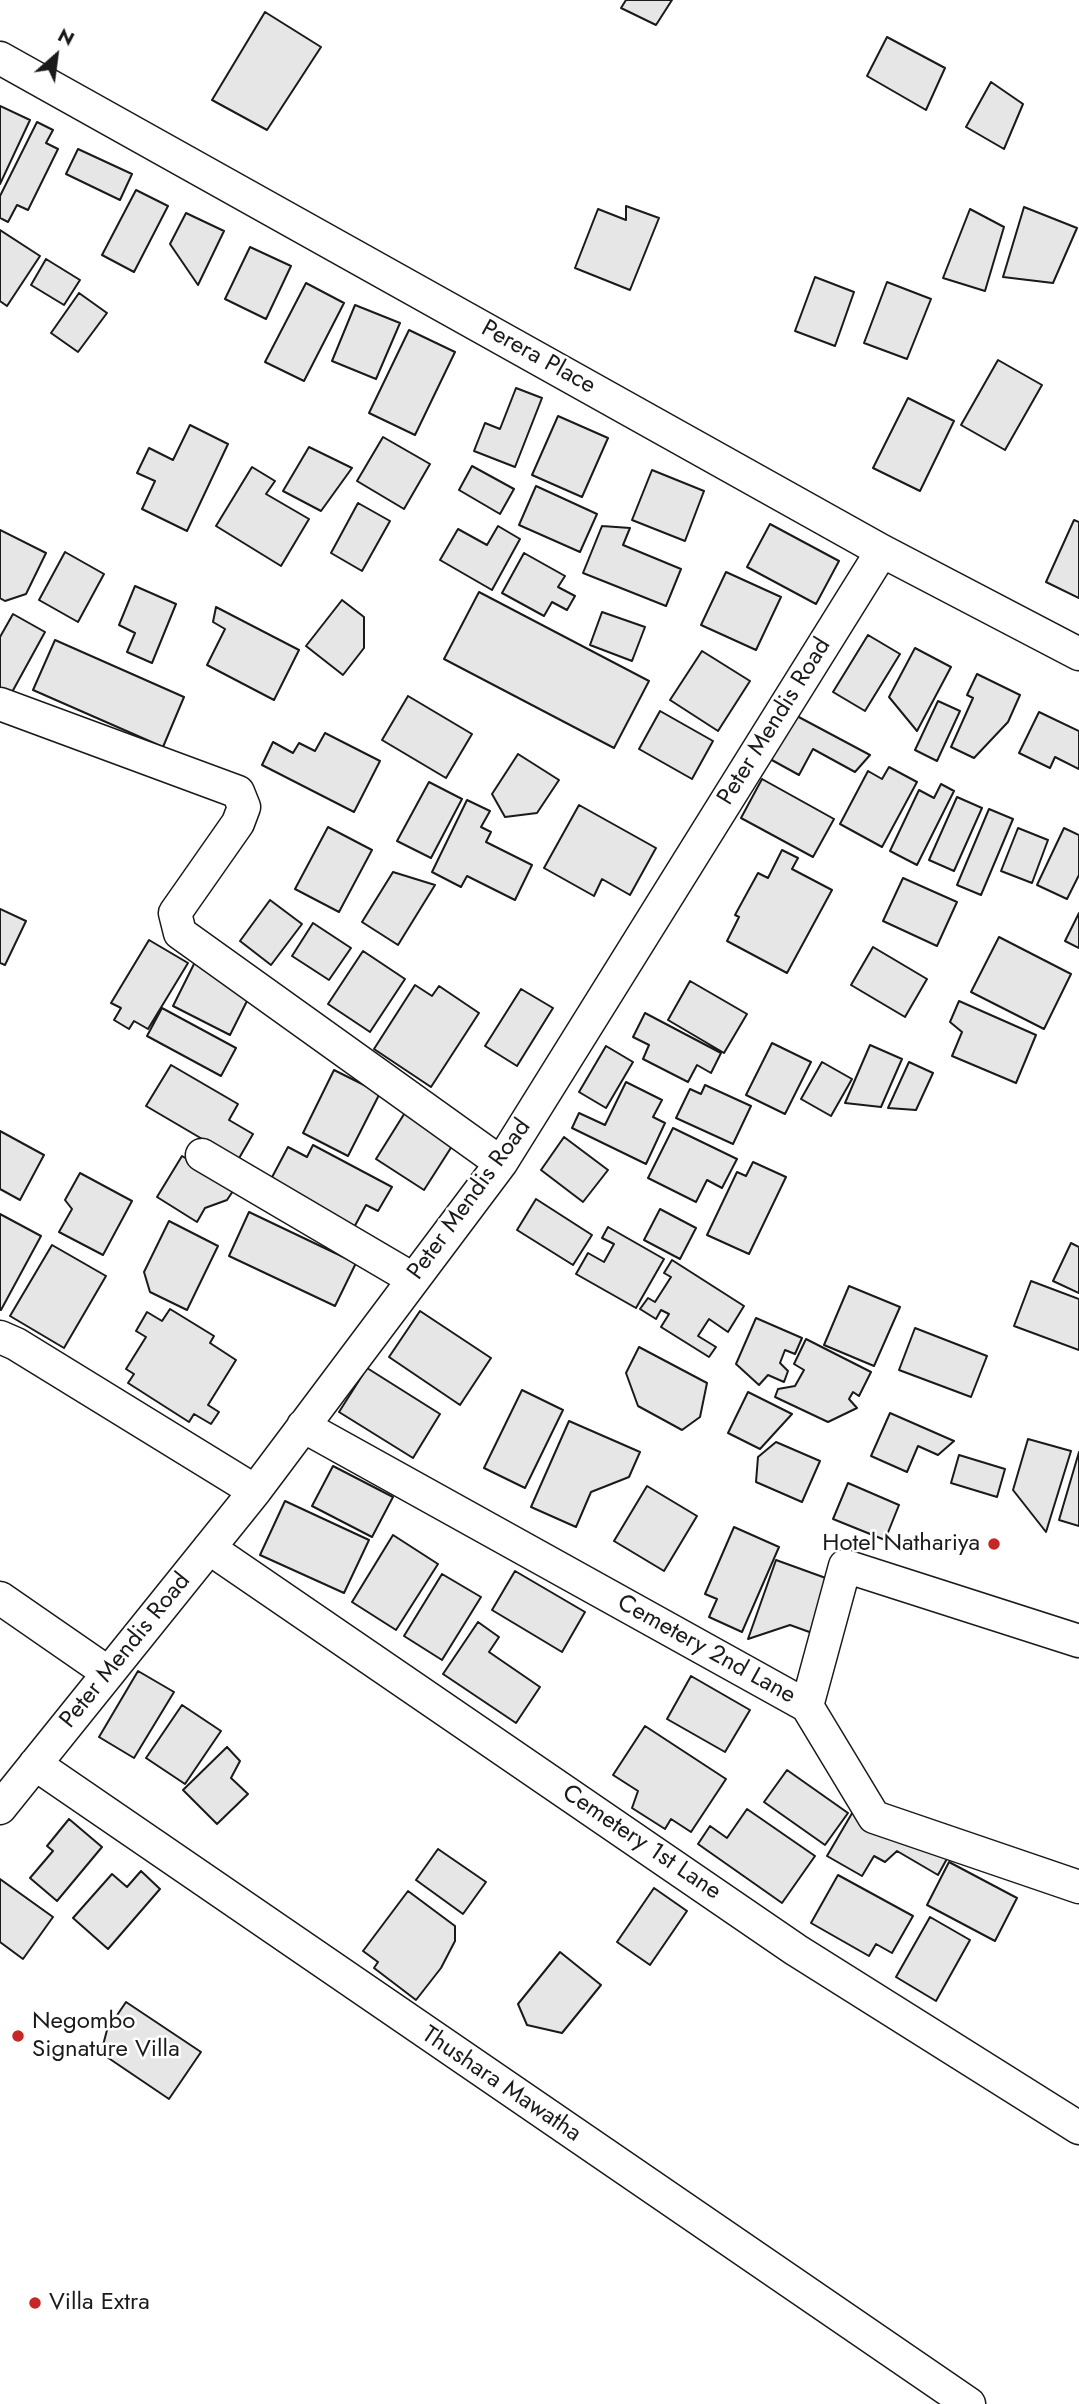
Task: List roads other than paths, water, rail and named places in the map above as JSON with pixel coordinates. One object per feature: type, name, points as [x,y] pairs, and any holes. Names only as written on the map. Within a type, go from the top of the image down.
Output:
[{"type":"street","name":"Perera Place","points":[[0,58],[882,551],[1079,654]]},
{"type":"street","name":"Peter Mendis Road","points":[[0,1808],[255,1491],[501,1163],[882,551]]},
{"type":"street","points":[[0,704],[238,792],[244,807],[238,823],[175,913],[180,933],[501,1163]]},
{"type":"street","points":[[202,1155],[413,1279]]},
{"type":"street","points":[[0,1337],[16,1344],[255,1491]]},
{"type":"street","name":"Cemetery 2nd Lane","points":[[303,1426],[807,1706],[874,1817],[1079,1888]]},
{"type":"street","name":"Cemetery 1st Lane","points":[[209,1548],[796,1950],[1079,2128]]},
{"type":"street","points":[[807,1706],[845,1566],[1079,1641]]},
{"type":"street","points":[[0,1598],[107,1672]]},
{"type":"street","name":"Thushara Mawatha","points":[[35,1764],[969,2404]]},
{"type":"place","name":"Hotel Nathariya","points":[[994,1544]]},
{"type":"place","name":"Negombo Signature Villa","points":[[18,2036]]},
{"type":"place","name":"Villa Extra","points":[[35,2303]]}]
